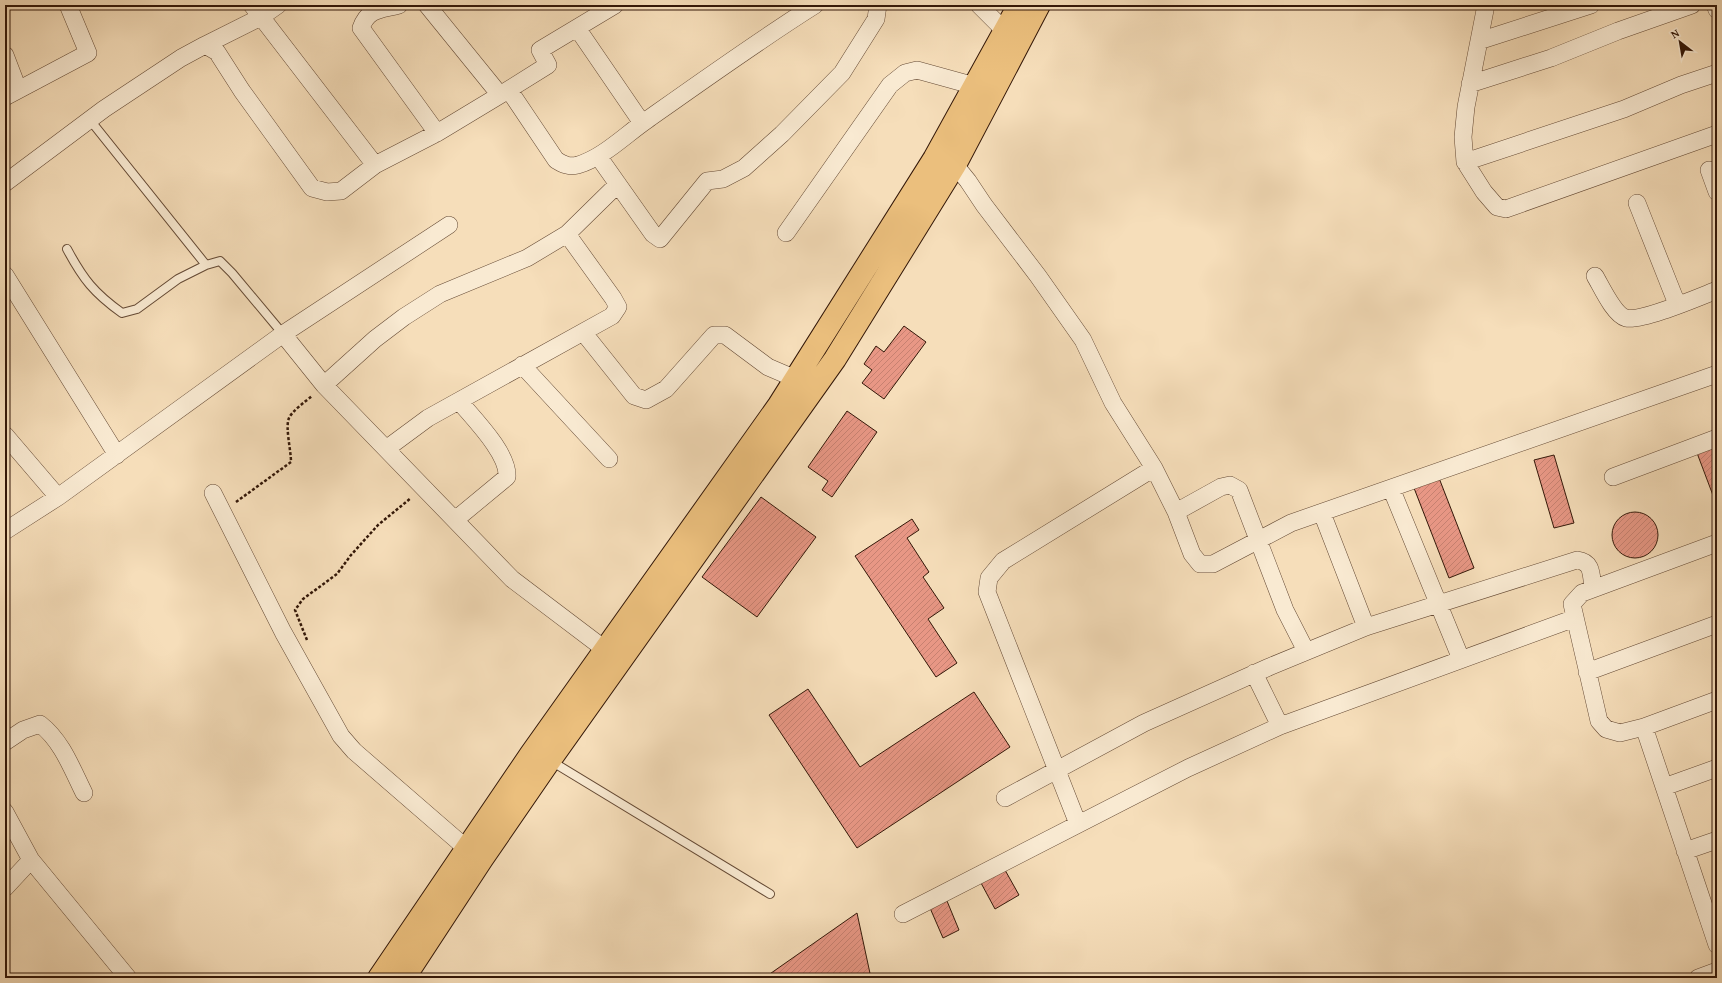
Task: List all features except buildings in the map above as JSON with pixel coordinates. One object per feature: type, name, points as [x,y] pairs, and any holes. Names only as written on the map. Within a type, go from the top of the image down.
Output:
[{"type":"main road","points":[[404,978],[474,854],[612,655],[796,379],[930,166],[975,86],[1004,24],[1019,5]]},
{"type":"main road","points":[[379,978],[474,854],[550,760],[612,655],[835,359],[955,165],[1004,24],[1039,5]]},
{"type":"street","points":[[5,54],[12,93],[88,53],[68,5]]},
{"type":"street","points":[[5,183],[90,120],[181,58],[205,45],[256,11],[278,5]]},
{"type":"street","points":[[399,5],[369,13],[363,20],[361,28],[437,133]]},
{"type":"street","points":[[427,5],[505,93],[556,160],[566,166],[578,165],[598,156],[642,123],[776,30],[815,5]]},
{"type":"street","points":[[205,45],[216,52],[242,91],[312,188],[327,192],[341,191],[375,165],[437,133],[505,93],[548,64],[540,50],[615,5]]},
{"type":"street","points":[[598,156],[653,234],[660,239],[707,181],[723,179],[744,168],[782,134],[842,74],[876,19],[878,5]]},
{"type":"street","points":[[979,5],[1004,24]]},
{"type":"street","points":[[1486,5],[1470,84],[1463,137],[1465,162],[1484,192],[1497,207],[1506,209],[1717,134]]},
{"type":"street","points":[[1479,41],[1554,10],[1590,5]]},
{"type":"street","points":[[1470,84],[1551,58],[1692,5]]},
{"type":"street","points":[[1715,5],[1717,10]]},
{"type":"street","points":[[256,11],[375,165]]},
{"type":"street","points":[[578,28],[642,123]]},
{"type":"street","points":[[786,233],[890,86],[905,72],[917,70],[975,86]]},
{"type":"street","points":[[1465,162],[1624,109],[1681,85],[1717,73]]},
{"type":"street","points":[[955,165],[1038,276],[1082,340],[1113,403],[1154,468],[1176,512],[1192,554],[1200,564],[1213,564],[1292,523],[1717,374]]},
{"type":"street","points":[[1709,170],[1717,192]]},
{"type":"street","points":[[324,384],[375,339],[404,316],[440,294],[527,258],[567,234],[618,184]]},
{"type":"street","points":[[1637,203],[1677,304]]},
{"type":"street","points":[[5,531],[58,497],[283,334],[449,225]]},
{"type":"street","points":[[386,449],[428,418],[522,364],[612,316],[618,306],[567,234]]},
{"type":"street","points":[[5,275],[117,455]]},
{"type":"street","points":[[1595,276],[1617,312],[1625,318],[1640,318],[1717,290]]},
{"type":"street","points":[[583,332],[634,396],[646,400],[666,389],[714,335],[725,335],[768,367],[796,379]]},
{"type":"street","points":[[283,334],[324,384],[512,579],[612,655]]},
{"type":"street","points":[[522,364],[609,459]]},
{"type":"street","points":[[455,520],[507,477],[508,470],[501,452],[459,401]]},
{"type":"street","points":[[5,435],[58,497]]},
{"type":"street","points":[[1613,477],[1717,438]]},
{"type":"street","points":[[1078,824],[987,592],[989,578],[1003,561],[1154,468]]},
{"type":"street","points":[[1176,512],[1221,487],[1230,485],[1239,490],[1285,610],[1306,651]]},
{"type":"street","points":[[1391,488],[1440,604],[1461,659]]},
{"type":"street","points":[[213,493],[340,736],[354,751],[474,854]]},
{"type":"street","points":[[1322,513],[1366,627]]},
{"type":"street","points":[[1717,543],[1582,593],[1572,604],[1599,721],[1606,729],[1620,733],[1644,727],[1717,700]]},
{"type":"street","points":[[1005,798],[1144,723],[1254,673],[1366,627],[1577,560],[1584,561],[1589,566],[1594,589]]},
{"type":"street","points":[[903,914],[1188,768],[1280,726],[1574,618]]},
{"type":"street","points":[[1587,672],[1717,624]]},
{"type":"street","points":[[1254,673],[1280,726]]},
{"type":"street","points":[[5,742],[23,730],[40,724],[51,733],[64,752],[84,793]]},
{"type":"street","points":[[1644,727],[1685,851],[1712,914],[1717,945]]},
{"type":"street","points":[[1664,787],[1717,768]]},
{"type":"street","points":[[5,812],[32,860],[128,978]]},
{"type":"street","points":[[1685,851],[1717,840]]},
{"type":"street","points":[[5,888],[32,860]]},
{"type":"street","points":[[1698,978],[1717,971]]},
{"type":"lane","points":[[90,120],[206,265]]},
{"type":"lane","points":[[67,249],[80,273],[92,289],[122,313],[137,309],[178,279],[206,265],[220,261],[232,273],[283,334]]},
{"type":"lane","points":[[550,760],[770,894]]},
{"type":"path","points":[[223,512],[244,495],[291,462],[287,430],[289,417],[324,384]]},
{"type":"path","points":[[297,656],[304,651],[308,644],[306,634],[295,610],[303,599],[337,574],[351,555],[378,525],[423,487]]}]
